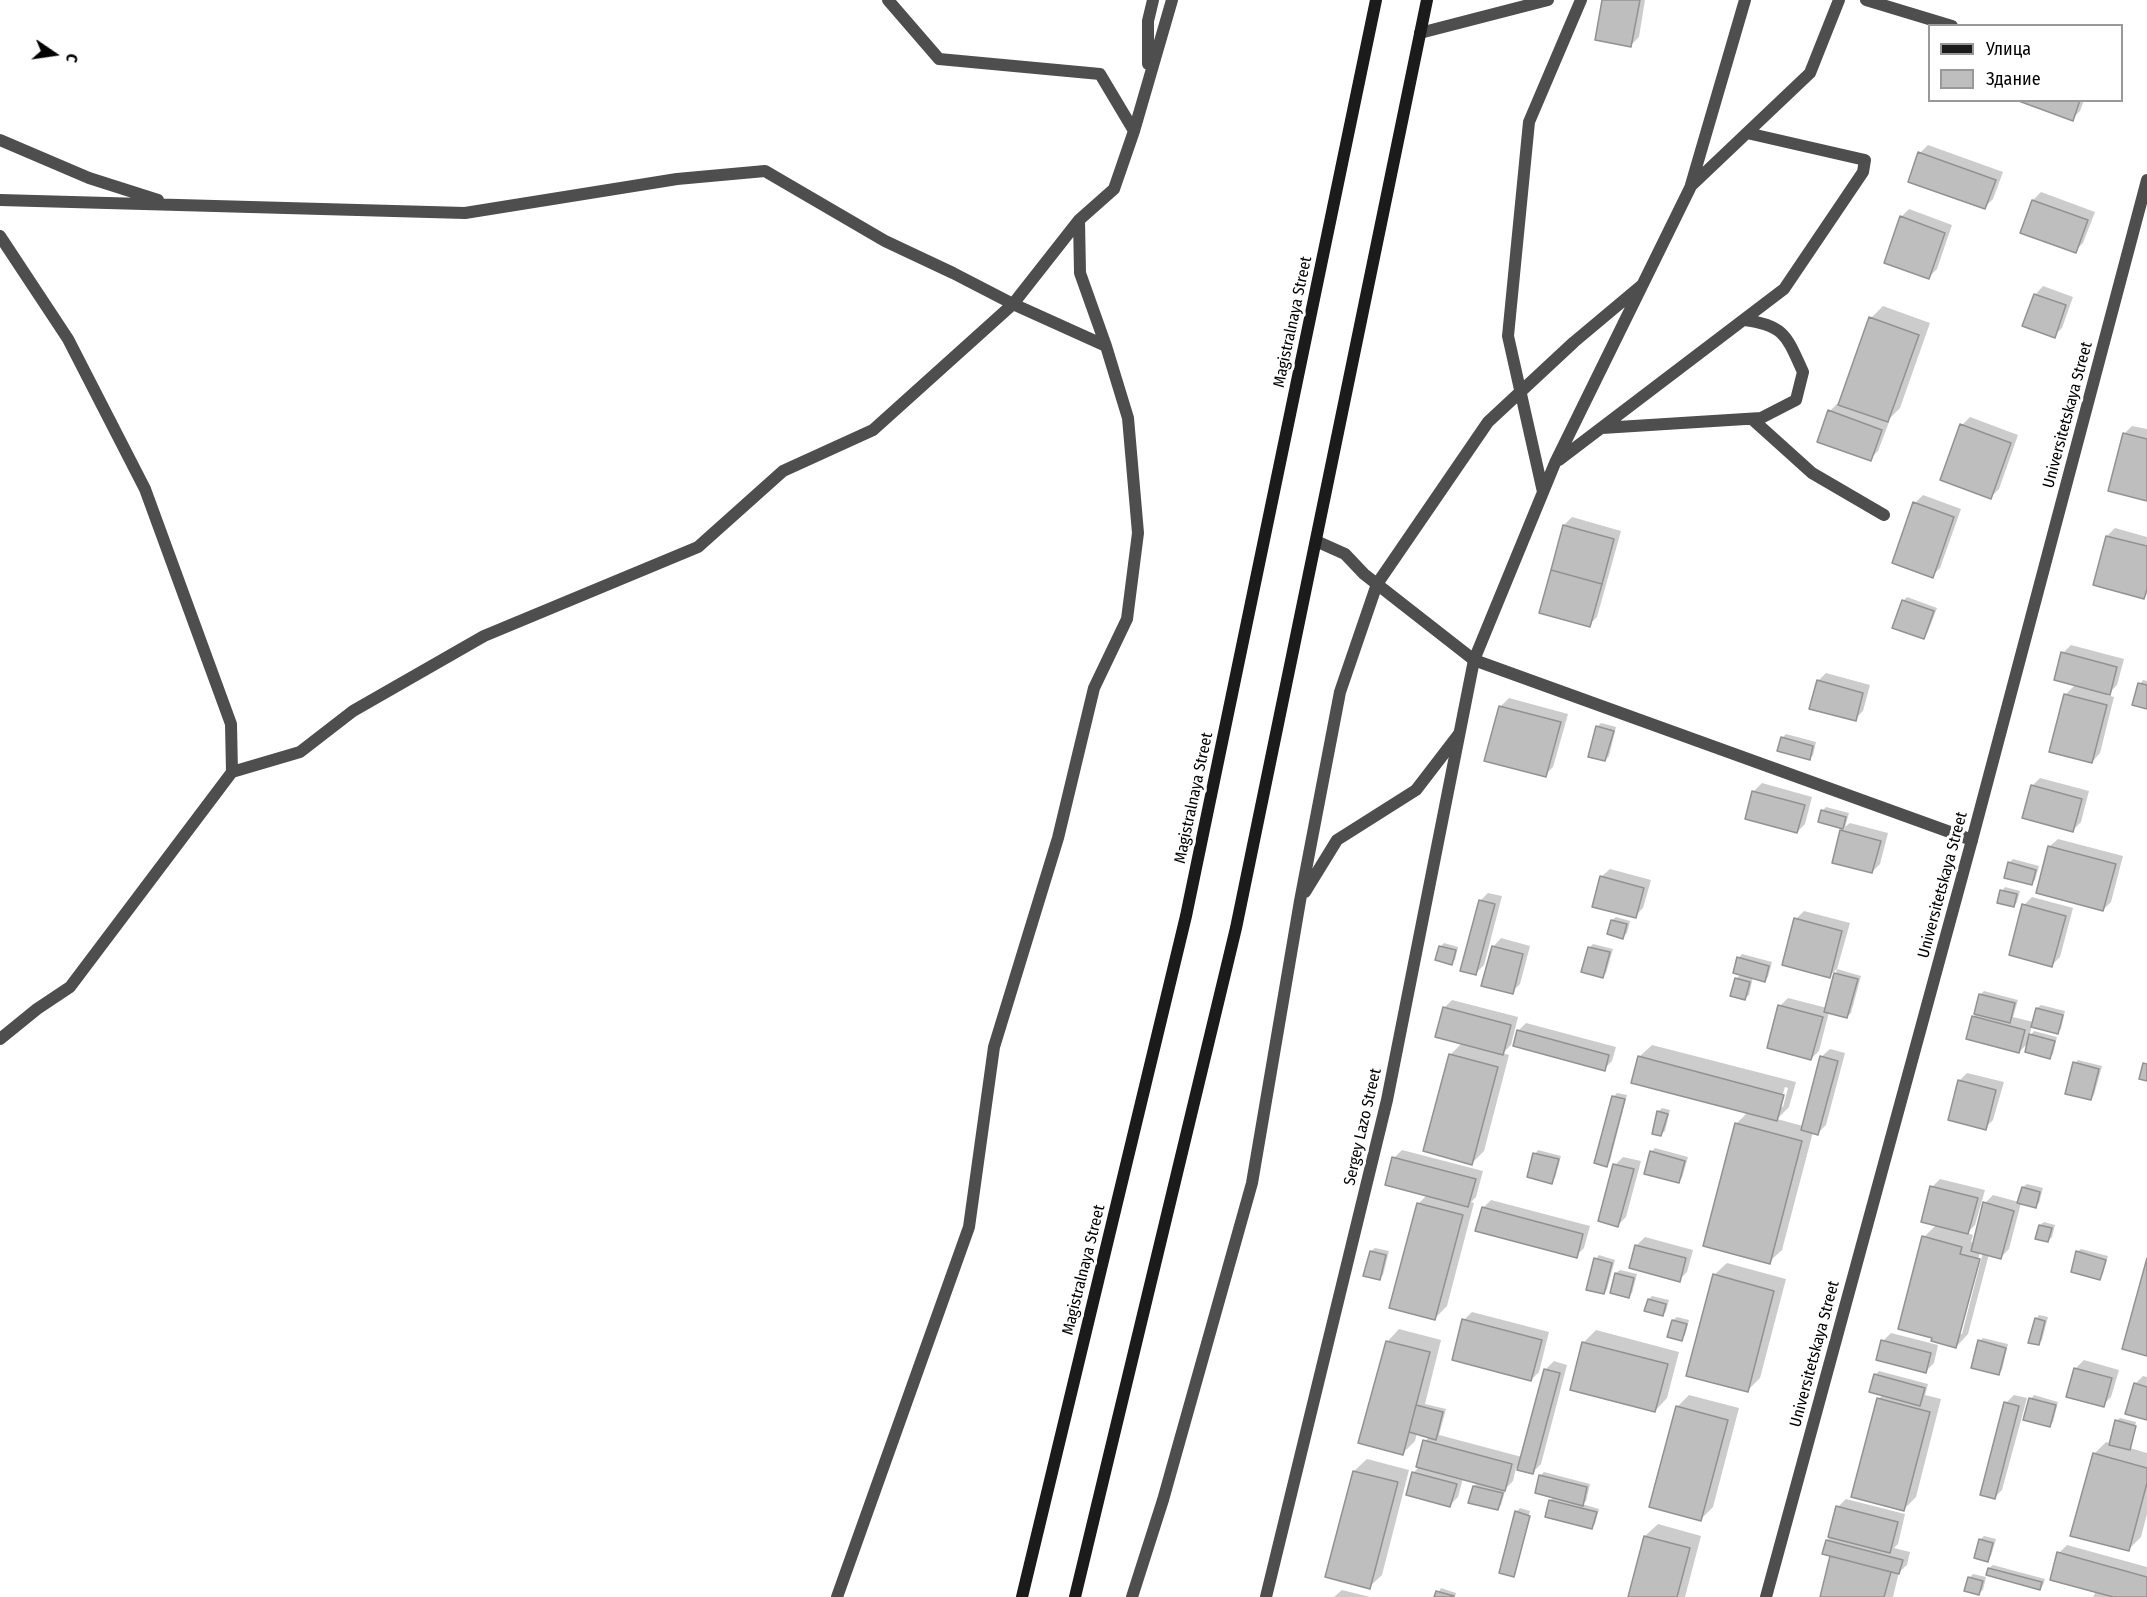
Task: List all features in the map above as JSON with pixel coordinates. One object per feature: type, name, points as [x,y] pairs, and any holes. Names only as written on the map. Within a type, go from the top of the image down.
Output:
[{"type":"main road","name":"Magistralnaya Street","points":[[1022,1597],[1186,916],[1376,0]]},
{"type":"main road","points":[[1075,1597],[1236,928],[1427,0]]},
{"type":"street","points":[[888,0],[939,59],[1100,74],[1134,131]]},
{"type":"street","points":[[1149,80],[1148,21],[1153,0]]},
{"type":"street","points":[[0,1040],[37,1009],[70,987],[232,772],[300,752],[353,711],[484,636],[698,547],[783,471],[873,430],[1013,304],[1078,220],[1114,189],[1134,131],[1172,0]]},
{"type":"street","points":[[1420,33],[1548,0]]},
{"type":"street","points":[[1543,492],[1508,336],[1529,122],[1581,0]]},
{"type":"street","points":[[1691,186],[1745,0]]},
{"type":"street","points":[[1691,186],[1810,73],[1839,0]]},
{"type":"street","points":[[1866,0],[1945,24]]},
{"type":"street","points":[[1555,463],[1784,289],[1863,172],[1866,160],[1747,133]]},
{"type":"street","points":[[0,140],[89,178],[172,204]]},
{"type":"street","points":[[0,200],[465,213],[677,178],[765,171],[885,241],[1013,304],[1106,346]]},
{"type":"street","name":"Universitetskaya Street","points":[[1766,1597],[1972,840],[2147,180]]},
{"type":"street","name":"Sergey Lazo Street","points":[[1266,1597],[1387,1100],[1474,660],[1555,463],[1691,186]]},
{"type":"street","points":[[837,1597],[969,1227],[994,1047],[1058,838],[1094,688],[1127,619],[1138,533],[1128,418],[1080,273],[1078,220]]},
{"type":"street","points":[[0,236],[68,339],[145,489],[231,724],[232,772]]},
{"type":"street","points":[[1132,1597],[1162,1500],[1252,1183],[1300,901],[1340,692],[1377,584],[1488,422],[1574,342],[1642,285]]},
{"type":"street","points":[[1602,428],[1761,418],[1796,400],[1803,372],[1786,337],[1766,323],[1744,320]]},
{"type":"street","points":[[1752,419],[1812,473],[1884,515]]},
{"type":"street","points":[[1316,541],[1346,554],[1364,574],[1474,660],[1972,840]]},
{"type":"street","points":[[1300,901],[1337,840],[1416,790],[1459,734]]},
{"type":"building","points":[[1602,0],[1640,0],[1631,47],[1595,40]]},
{"type":"building","points":[[2021,102],[2079,102],[2073,121]]},
{"type":"building","points":[[1918,152],[1996,180],[1985,209],[1908,182]]},
{"type":"building","points":[[2032,200],[2088,220],[2076,253],[2020,233]]},
{"type":"building","points":[[1900,216],[1945,233],[1929,279],[1884,263]]},
{"type":"building","points":[[2034,294],[2066,305],[2055,338],[2022,326]]},
{"type":"building","points":[[1869,317],[1919,335],[1888,422],[1838,405]]},
{"type":"building","points":[[1828,410],[1882,430],[1871,461],[1817,442]]},
{"type":"building","points":[[1960,424],[2011,443],[1991,499],[1940,480]]},
{"type":"building","points":[[2123,433],[2147,439],[2147,501],[2108,491]]},
{"type":"building","points":[[1913,502],[1954,517],[1933,578],[1892,563]]},
{"type":"building","points":[[1563,525],[1614,539],[1602,584],[1551,570]]},
{"type":"building","points":[[2106,536],[2147,546],[2147,589],[2144,599],[2093,585]]},
{"type":"building","points":[[1551,570],[1602,584],[1590,627],[1539,613]]},
{"type":"building","points":[[1902,600],[1934,611],[1924,639],[1892,628]]},
{"type":"building","points":[[2061,652],[2117,667],[2110,695],[2054,680]]},
{"type":"building","points":[[1817,680],[1863,693],[1856,721],[1809,709]]},
{"type":"building","points":[[2138,683],[2147,685],[2147,709],[2132,705]]},
{"type":"building","points":[[2064,694],[2107,705],[2092,763],[2049,752]]},
{"type":"building","points":[[1499,706],[1561,722],[1546,777],[1484,761]]},
{"type":"building","points":[[1596,726],[1614,731],[1605,761],[1588,757]]},
{"type":"building","points":[[1781,737],[1813,746],[1810,760],[1777,751]]},
{"type":"building","points":[[2031,785],[2082,799],[2073,832],[2022,818]]},
{"type":"building","points":[[1752,791],[1805,805],[1797,833],[1745,819]]},
{"type":"building","points":[[1821,810],[1846,817],[1843,829],[1818,822]]},
{"type":"building","points":[[1840,830],[1881,841],[1872,873],[1832,863]]},
{"type":"building","points":[[2048,846],[2116,864],[2103,911],[2036,893]]},
{"type":"building","points":[[2008,862],[2036,870],[2032,885],[2004,878]]},
{"type":"building","points":[[1600,876],[1644,888],[1636,918],[1592,907]]},
{"type":"building","points":[[2000,890],[2017,894],[2014,907],[1997,903]]},
{"type":"building","points":[[1479,900],[1495,904],[1476,975],[1460,971]]},
{"type":"building","points":[[2022,904],[2066,916],[2052,967],[2009,955]]},
{"type":"building","points":[[1794,918],[1842,931],[1830,978],[1782,965]]},
{"type":"building","points":[[1611,920],[1627,924],[1623,939],[1607,934]]},
{"type":"building","points":[[1439,946],[1456,950],[1452,965],[1435,960]]},
{"type":"building","points":[[1492,946],[1523,954],[1513,994],[1481,986]]},
{"type":"building","points":[[1588,947],[1610,952],[1603,978],[1581,972]]},
{"type":"building","points":[[1737,957],[1769,966],[1765,982],[1733,973]]},
{"type":"building","points":[[1834,973],[1858,979],[1847,1018],[1824,1012]]},
{"type":"building","points":[[1735,978],[1750,982],[1745,1000],[1730,996]]},
{"type":"building","points":[[1979,994],[2015,1003],[2010,1023],[1974,1014]]},
{"type":"building","points":[[1778,1005],[1823,1017],[1811,1060],[1767,1048]]},
{"type":"building","points":[[1443,1007],[1511,1025],[1503,1055],[1435,1037]]},
{"type":"building","points":[[2036,1008],[2063,1015],[2058,1034],[2031,1027]]},
{"type":"building","points":[[1972,1016],[2025,1030],[2019,1053],[1966,1039]]},
{"type":"building","points":[[1517,1030],[1609,1055],[1605,1071],[1513,1046]]},
{"type":"building","points":[[2029,1034],[2055,1041],[2050,1059],[2025,1052]]},
{"type":"building","points":[[1449,1054],[1498,1067],[1472,1165],[1423,1151]]},
{"type":"building","points":[[1638,1056],[1784,1095],[1777,1121],[1631,1083]]},
{"type":"building","points":[[1820,1056],[1838,1061],[1818,1135],[1801,1130]]},
{"type":"building","points":[[2073,1062],[2099,1069],[2091,1100],[2065,1094]]},
{"type":"building","points":[[2143,1063],[2147,1064],[2147,1081],[2139,1079]]},
{"type":"building","points":[[1958,1080],[1996,1090],[1986,1130],[1948,1120]]},
{"type":"building","points":[[1612,1096],[1625,1099],[1607,1167],[1594,1163]]},
{"type":"building","points":[[1657,1111],[1668,1114],[1661,1136],[1652,1134]]},
{"type":"building","points":[[1735,1123],[1802,1141],[1770,1264],[1703,1246]]},
{"type":"building","points":[[1650,1151],[1685,1161],[1679,1183],[1644,1174]]},
{"type":"building","points":[[1533,1153],[1559,1159],[1552,1184],[1527,1177]]},
{"type":"building","points":[[1392,1157],[1476,1179],[1468,1207],[1385,1185]]},
{"type":"building","points":[[1613,1164],[1634,1169],[1618,1227],[1598,1221]]},
{"type":"building","points":[[1930,1186],[1978,1198],[1968,1234],[1921,1222]]},
{"type":"building","points":[[2022,1187],[2040,1192],[2036,1208],[2017,1203]]},
{"type":"building","points":[[1983,1202],[2014,1211],[2001,1259],[1971,1251]]},
{"type":"building","points":[[1417,1203],[1463,1215],[1435,1320],[1389,1308]]},
{"type":"building","points":[[1482,1207],[1583,1234],[1577,1258],[1475,1231]]},
{"type":"building","points":[[2039,1225],[2052,1228],[2048,1242],[2035,1239]]},
{"type":"building","points":[[1922,1236],[1962,1247],[1960,1254],[1980,1259],[1956,1348],[1931,1341],[1932,1338],[1898,1329]]},
{"type":"building","points":[[1635,1245],[1686,1258],[1680,1282],[1629,1268]]},
{"type":"building","points":[[1370,1251],[1386,1255],[1380,1280],[1363,1276]]},
{"type":"building","points":[[2076,1251],[2106,1260],[2100,1280],[2071,1272]]},
{"type":"building","points":[[1594,1258],[1612,1263],[1604,1294],[1586,1290]]},
{"type":"building","points":[[2147,1258],[2147,1356],[2122,1349]]},
{"type":"building","points":[[1615,1273],[1634,1278],[1629,1298],[1610,1293]]},
{"type":"building","points":[[1713,1274],[1774,1291],[1748,1392],[1686,1376]]},
{"type":"building","points":[[1648,1299],[1666,1304],[1663,1316],[1644,1311]]},
{"type":"building","points":[[2035,1318],[2045,1321],[2039,1345],[2028,1343]]},
{"type":"building","points":[[1462,1319],[1542,1340],[1531,1381],[1452,1360]]},
{"type":"building","points":[[1672,1320],[1687,1324],[1682,1341],[1667,1337]]},
{"type":"building","points":[[1881,1340],[1931,1353],[1926,1373],[1876,1360]]},
{"type":"building","points":[[1978,1340],[2006,1348],[1999,1375],[1971,1368]]},
{"type":"building","points":[[1386,1341],[1430,1352],[1403,1455],[1358,1443]]},
{"type":"building","points":[[1582,1342],[1668,1364],[1655,1412],[1570,1390]]},
{"type":"building","points":[[2074,1368],[2112,1378],[2104,1407],[2066,1397]]},
{"type":"building","points":[[1544,1369],[1560,1373],[1533,1474],[1517,1470]]},
{"type":"building","points":[[1874,1374],[1925,1388],[1920,1406],[1869,1392]]},
{"type":"building","points":[[2134,1383],[2147,1387],[2147,1420],[2125,1414]]},
{"type":"building","points":[[1877,1398],[1930,1412],[1904,1511],[1851,1497]]},
{"type":"building","points":[[2029,1398],[2056,1405],[2050,1427],[2023,1420]]},
{"type":"building","points":[[2004,1402],[2019,1406],[1995,1499],[1980,1495]]},
{"type":"building","points":[[1416,1405],[1443,1412],[1436,1440],[1409,1432]]},
{"type":"building","points":[[1676,1406],[1728,1420],[1701,1521],[1649,1507]]},
{"type":"building","points":[[2115,1420],[2136,1426],[2130,1450],[2109,1445]]},
{"type":"building","points":[[1423,1440],[1512,1464],[1505,1491],[1416,1467]]},
{"type":"building","points":[[2093,1453],[2147,1468],[2147,1483],[2129,1551],[2070,1536]]},
{"type":"building","points":[[1353,1471],[1398,1482],[1370,1589],[1325,1577]]},
{"type":"building","points":[[1412,1472],[1457,1484],[1450,1507],[1406,1495]]},
{"type":"building","points":[[1539,1475],[1587,1487],[1583,1506],[1535,1493]]},
{"type":"building","points":[[1473,1486],[1503,1493],[1498,1510],[1468,1503]]},
{"type":"building","points":[[1549,1500],[1597,1512],[1592,1529],[1545,1517]]},
{"type":"building","points":[[1836,1506],[1898,1522],[1890,1553],[1828,1537]]},
{"type":"building","points":[[1515,1511],[1530,1516],[1514,1577],[1499,1573]]},
{"type":"building","points":[[1644,1536],[1690,1548],[1677,1597],[1628,1597]]},
{"type":"building","points":[[1979,1539],[1993,1543],[1988,1562],[1974,1558]]},
{"type":"building","points":[[1826,1540],[1903,1560],[1899,1574],[1822,1554]]},
{"type":"building","points":[[2057,1552],[2147,1577],[2147,1597],[2113,1597],[2050,1580]]},
{"type":"building","points":[[1830,1556],[1891,1572],[1884,1597],[1820,1597]]},
{"type":"building","points":[[1988,1568],[2042,1582],[2040,1590],[1986,1575]]},
{"type":"building","points":[[1968,1577],[1983,1581],[1979,1595],[1964,1591]]},
{"type":"building","points":[[1436,1591],[1454,1596],[1434,1597]]}]
